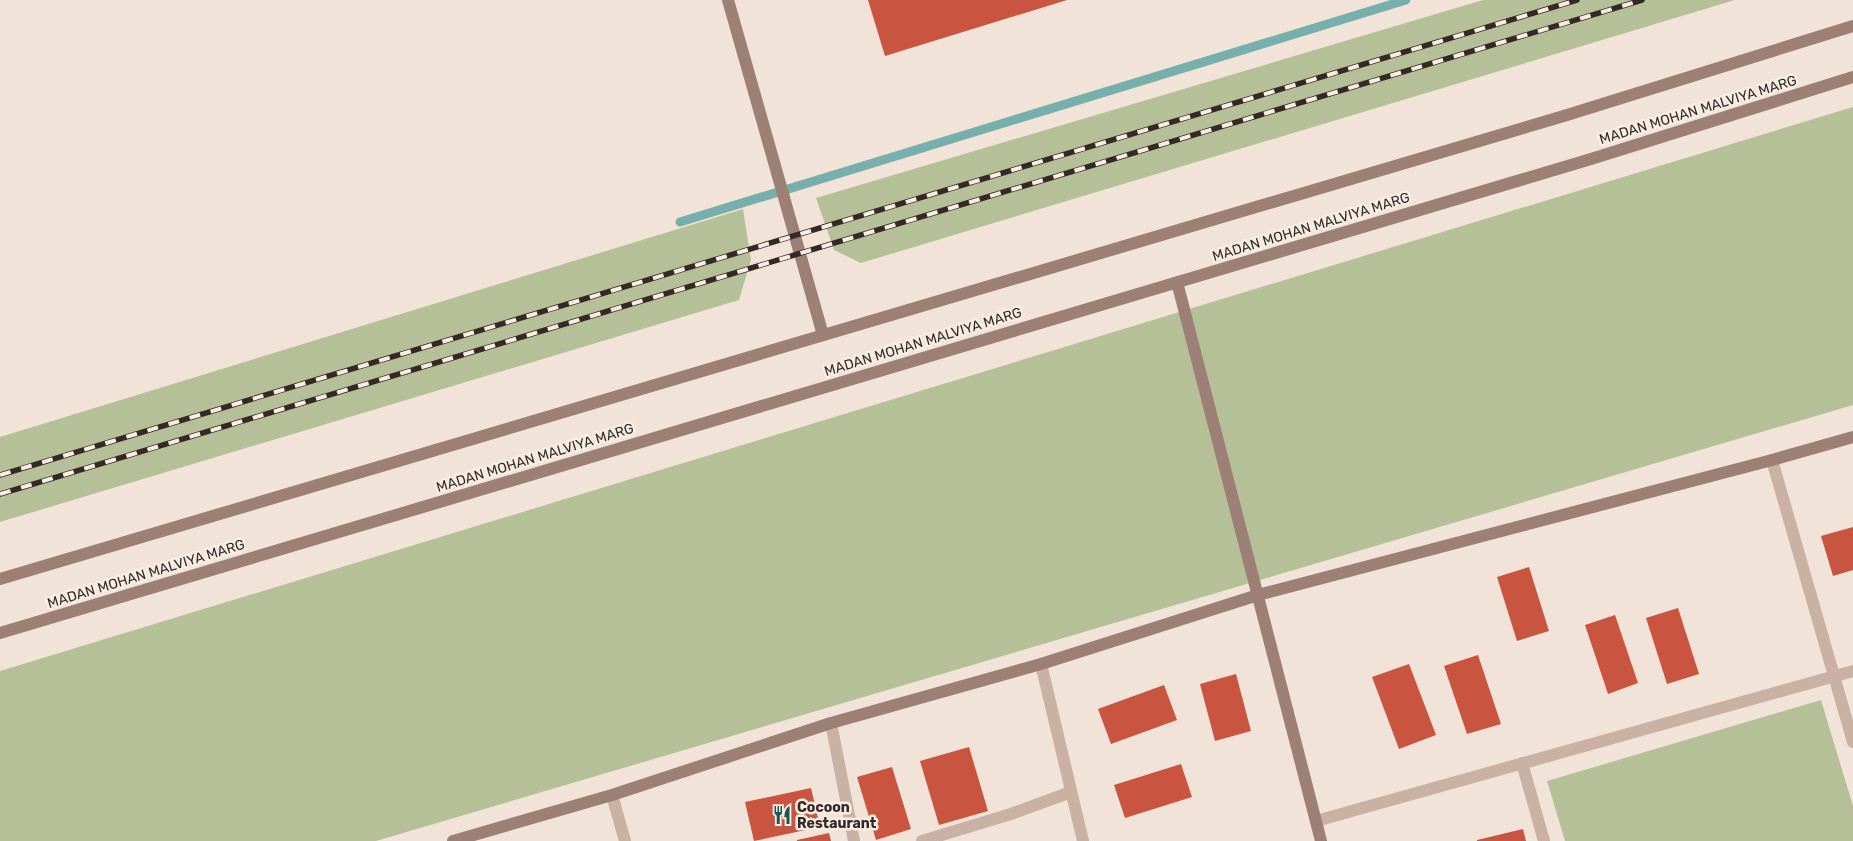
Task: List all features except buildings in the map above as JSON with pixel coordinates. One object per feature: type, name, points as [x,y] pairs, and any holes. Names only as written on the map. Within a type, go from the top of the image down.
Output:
[{"type":"main road","points":[[728,0],[824,335]]},
{"type":"main road","points":[[0,579],[1548,121],[1853,26]]},
{"type":"main road","name":"MADAN MOHAN MALVIYA MARG","points":[[0,633],[1582,161],[1853,77]]},
{"type":"main road","points":[[1177,282],[1321,841]]},
{"type":"main road","points":[[453,841],[612,795],[831,723],[1040,664],[1258,595],[1853,437]]},
{"type":"lane","points":[[1772,460],[1853,742]]},
{"type":"lane","points":[[1040,664],[1083,841]]},
{"type":"lane","points":[[1316,821],[1853,671]]},
{"type":"lane","points":[[831,723],[854,841]]},
{"type":"lane","points":[[1522,763],[1544,841]]},
{"type":"lane","points":[[922,841],[1011,814],[1071,792]]},
{"type":"lane","points":[[612,795],[624,841]]},
{"type":"green space","points":[[1483,0],[1735,0],[861,263],[834,250],[816,198]]},
{"type":"green space","points":[[1853,107],[1853,405],[376,841],[0,841],[0,671]]},
{"type":"green space","points":[[743,209],[751,260],[739,300],[0,522],[0,437]]},
{"type":"green space","points":[[1821,700],[1853,806],[1853,841],[1565,841],[1547,781]]},
{"type":"waterway","points":[[680,222],[1406,0]]},
{"type":"railway","points":[[0,475],[1577,0]]},
{"type":"railway","points":[[0,494],[1642,0]]},
{"type":"place","name":"Cocoon Restaurant","points":[[782,815]]}]
